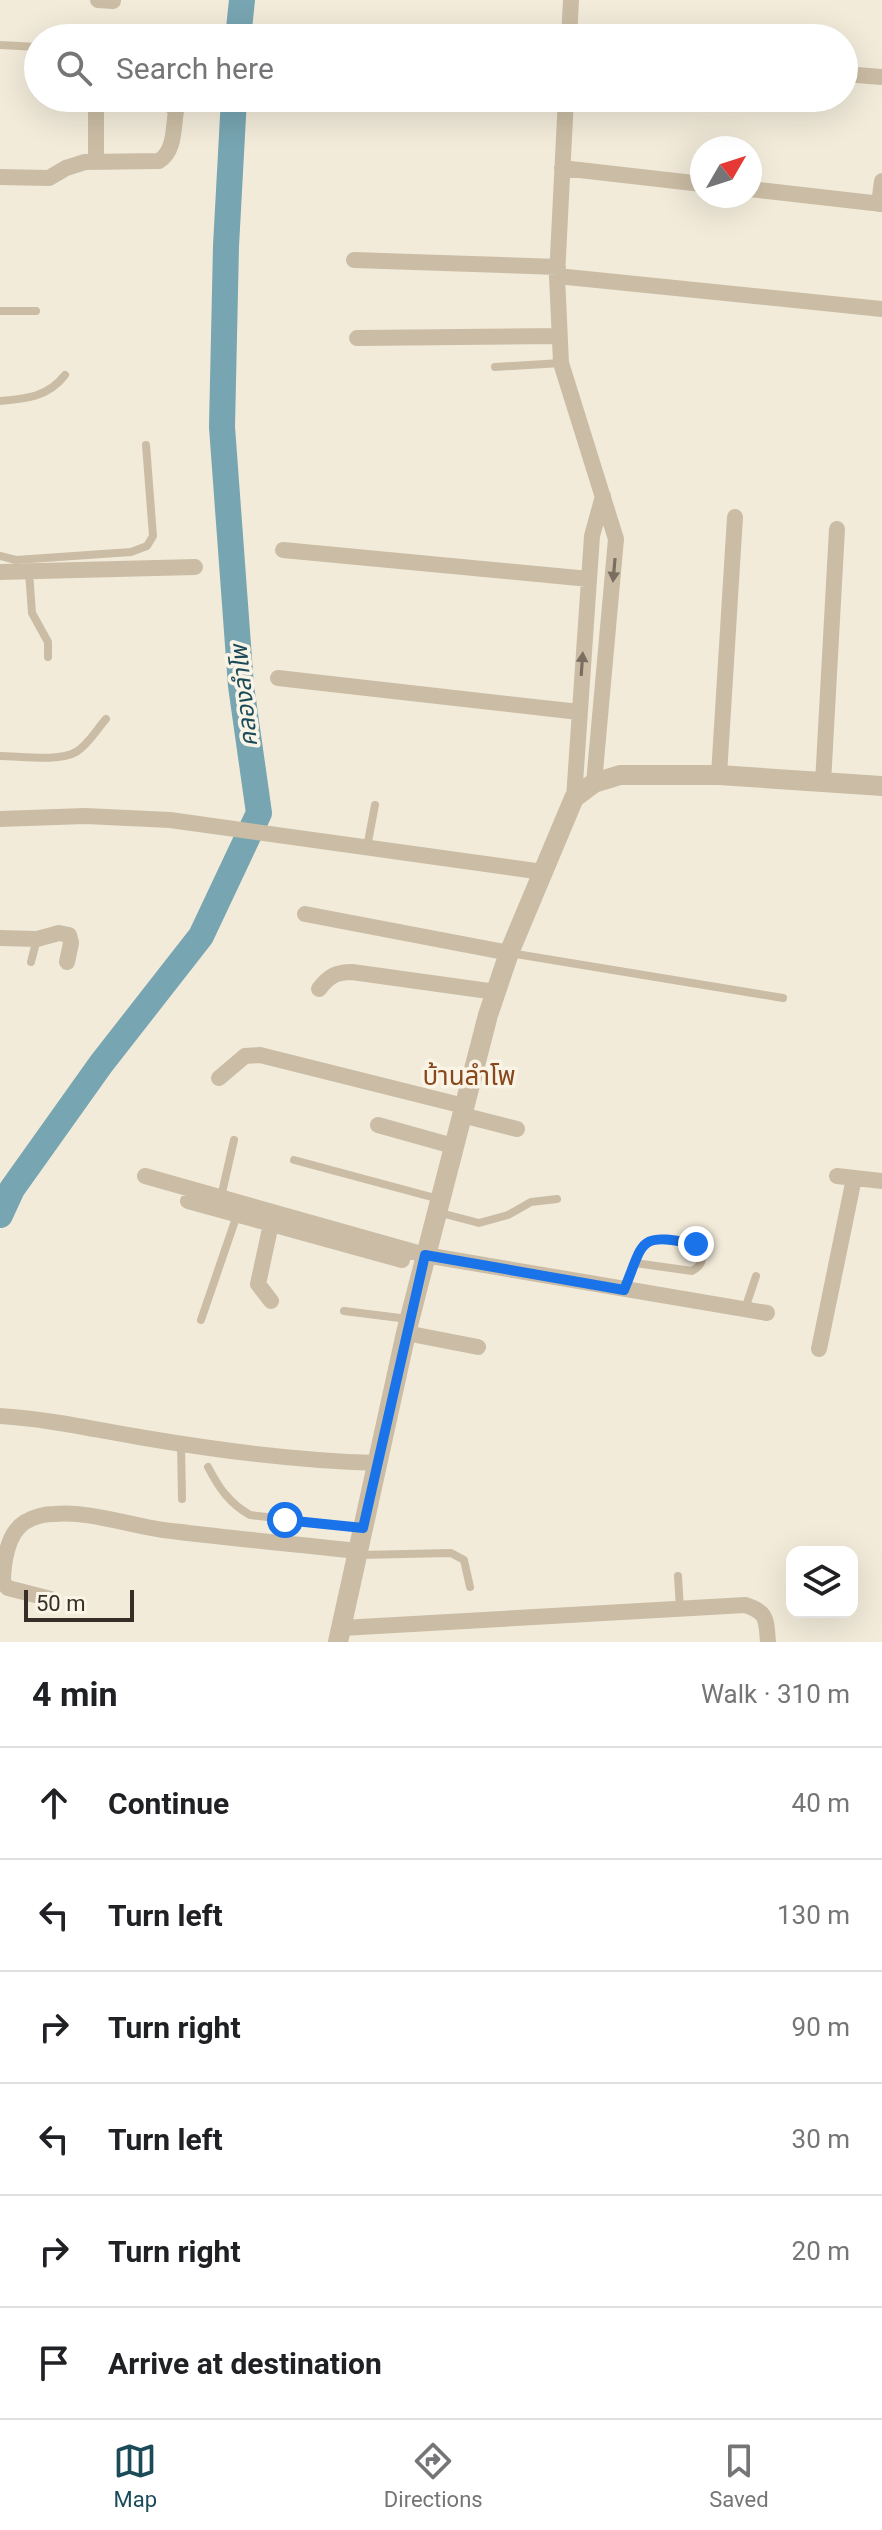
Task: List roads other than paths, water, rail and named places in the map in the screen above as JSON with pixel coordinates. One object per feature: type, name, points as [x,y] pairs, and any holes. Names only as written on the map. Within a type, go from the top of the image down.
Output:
[{"type":"street","points":[[98,0],[113,1]]},
{"type":"street","points":[[570,24],[571,0]]},
{"type":"street","points":[[858,75],[882,77]]},
{"type":"street","points":[[96,112],[96,162]]},
{"type":"street","points":[[0,177],[49,178],[66,168],[96,162],[159,161],[168,155],[176,112]]},
{"type":"street","points":[[565,112],[557,271],[561,363],[616,539],[594,783]]},
{"type":"street","points":[[562,168],[690,183]]},
{"type":"street","points":[[762,190],[881,204],[882,181]]},
{"type":"street","points":[[354,260],[557,271],[882,309]]},
{"type":"street","points":[[357,338],[559,336]]},
{"type":"street","points":[[603,494],[592,536],[574,798],[509,953],[463,1110],[407,1326],[340,1635],[745,1605],[759,1609],[766,1619],[768,1642]]},
{"type":"street","points":[[719,775],[735,517]]},
{"type":"street","points":[[823,783],[837,529]]},
{"type":"street","points":[[283,550],[589,579]]},
{"type":"street","points":[[0,572],[195,567]]},
{"type":"street","points":[[278,678],[579,712]]},
{"type":"street","points":[[574,798],[594,783],[620,775],[719,775],[882,786]]},
{"type":"street","points":[[0,819],[85,816],[170,820],[543,872]]},
{"type":"street","points":[[305,914],[509,953]]},
{"type":"street","points":[[0,938],[37,939],[59,933],[69,935],[67,962]]},
{"type":"street","points":[[319,989],[338,972],[352,972],[496,992]]},
{"type":"street","points":[[219,1078],[245,1056],[260,1055],[463,1110],[517,1129]]},
{"type":"street","points":[[378,1125],[453,1146]]},
{"type":"street","points":[[145,1176],[424,1260]]},
{"type":"street","points":[[819,1349],[846,1177],[882,1181]]},
{"type":"street","points":[[188,1201],[424,1260],[767,1313]]},
{"type":"street","points":[[271,1224],[258,1284],[271,1301]]},
{"type":"street","points":[[407,1326],[478,1347]]},
{"type":"street","points":[[0,1416],[36,1418],[181,1443],[308,1460],[377,1463]]},
{"type":"street","points":[[51,1599],[8,1588],[3,1583],[3,1574],[16,1529],[34,1518],[54,1514],[358,1553]]},
{"type":"lane","points":[[0,45],[24,46]]},
{"type":"lane","points":[[0,311],[36,311]]},
{"type":"lane","points":[[495,367],[561,363]]},
{"type":"lane","points":[[0,401],[46,393],[65,375]]},
{"type":"lane","points":[[0,556],[16,560],[131,552],[147,546],[153,536],[146,445]]},
{"type":"lane","points":[[29,572],[32,613],[48,642],[48,657]]},
{"type":"lane","points":[[0,756],[63,757],[76,752],[106,719]]},
{"type":"lane","points":[[367,847],[375,805]]},
{"type":"lane","points":[[31,962],[37,939]]},
{"type":"lane","points":[[509,953],[783,998]]},
{"type":"lane","points":[[221,1198],[234,1140]]},
{"type":"lane","points":[[294,1160],[438,1205],[479,1223],[508,1215],[531,1202],[557,1199]]},
{"type":"lane","points":[[201,1320],[237,1214]]},
{"type":"lane","points":[[624,1290],[635,1263],[642,1247],[649,1240],[659,1237],[696,1244],[701,1251],[699,1267],[692,1271],[635,1263]]},
{"type":"lane","points":[[745,1309],[756,1276]]},
{"type":"lane","points":[[344,1311],[407,1326]]},
{"type":"lane","points":[[181,1443],[182,1499]]},
{"type":"lane","points":[[208,1467],[220,1490],[234,1505],[250,1515],[363,1528]]},
{"type":"lane","points":[[358,1553],[451,1553],[464,1560],[470,1587]]},
{"type":"lane","points":[[678,1576],[680,1609]]},
{"type":"waterway","name":"คลองลำโพ","points":[[239,24],[242,0]]},
{"type":"waterway","name":"คลองลำโพ","points":[[0,1215],[12,1189],[101,1064],[201,936],[259,813],[241,686],[222,427],[226,246],[233,112]]},
{"type":"district","name":"บ้านลำโพ","points":[[469,1076]]}]
